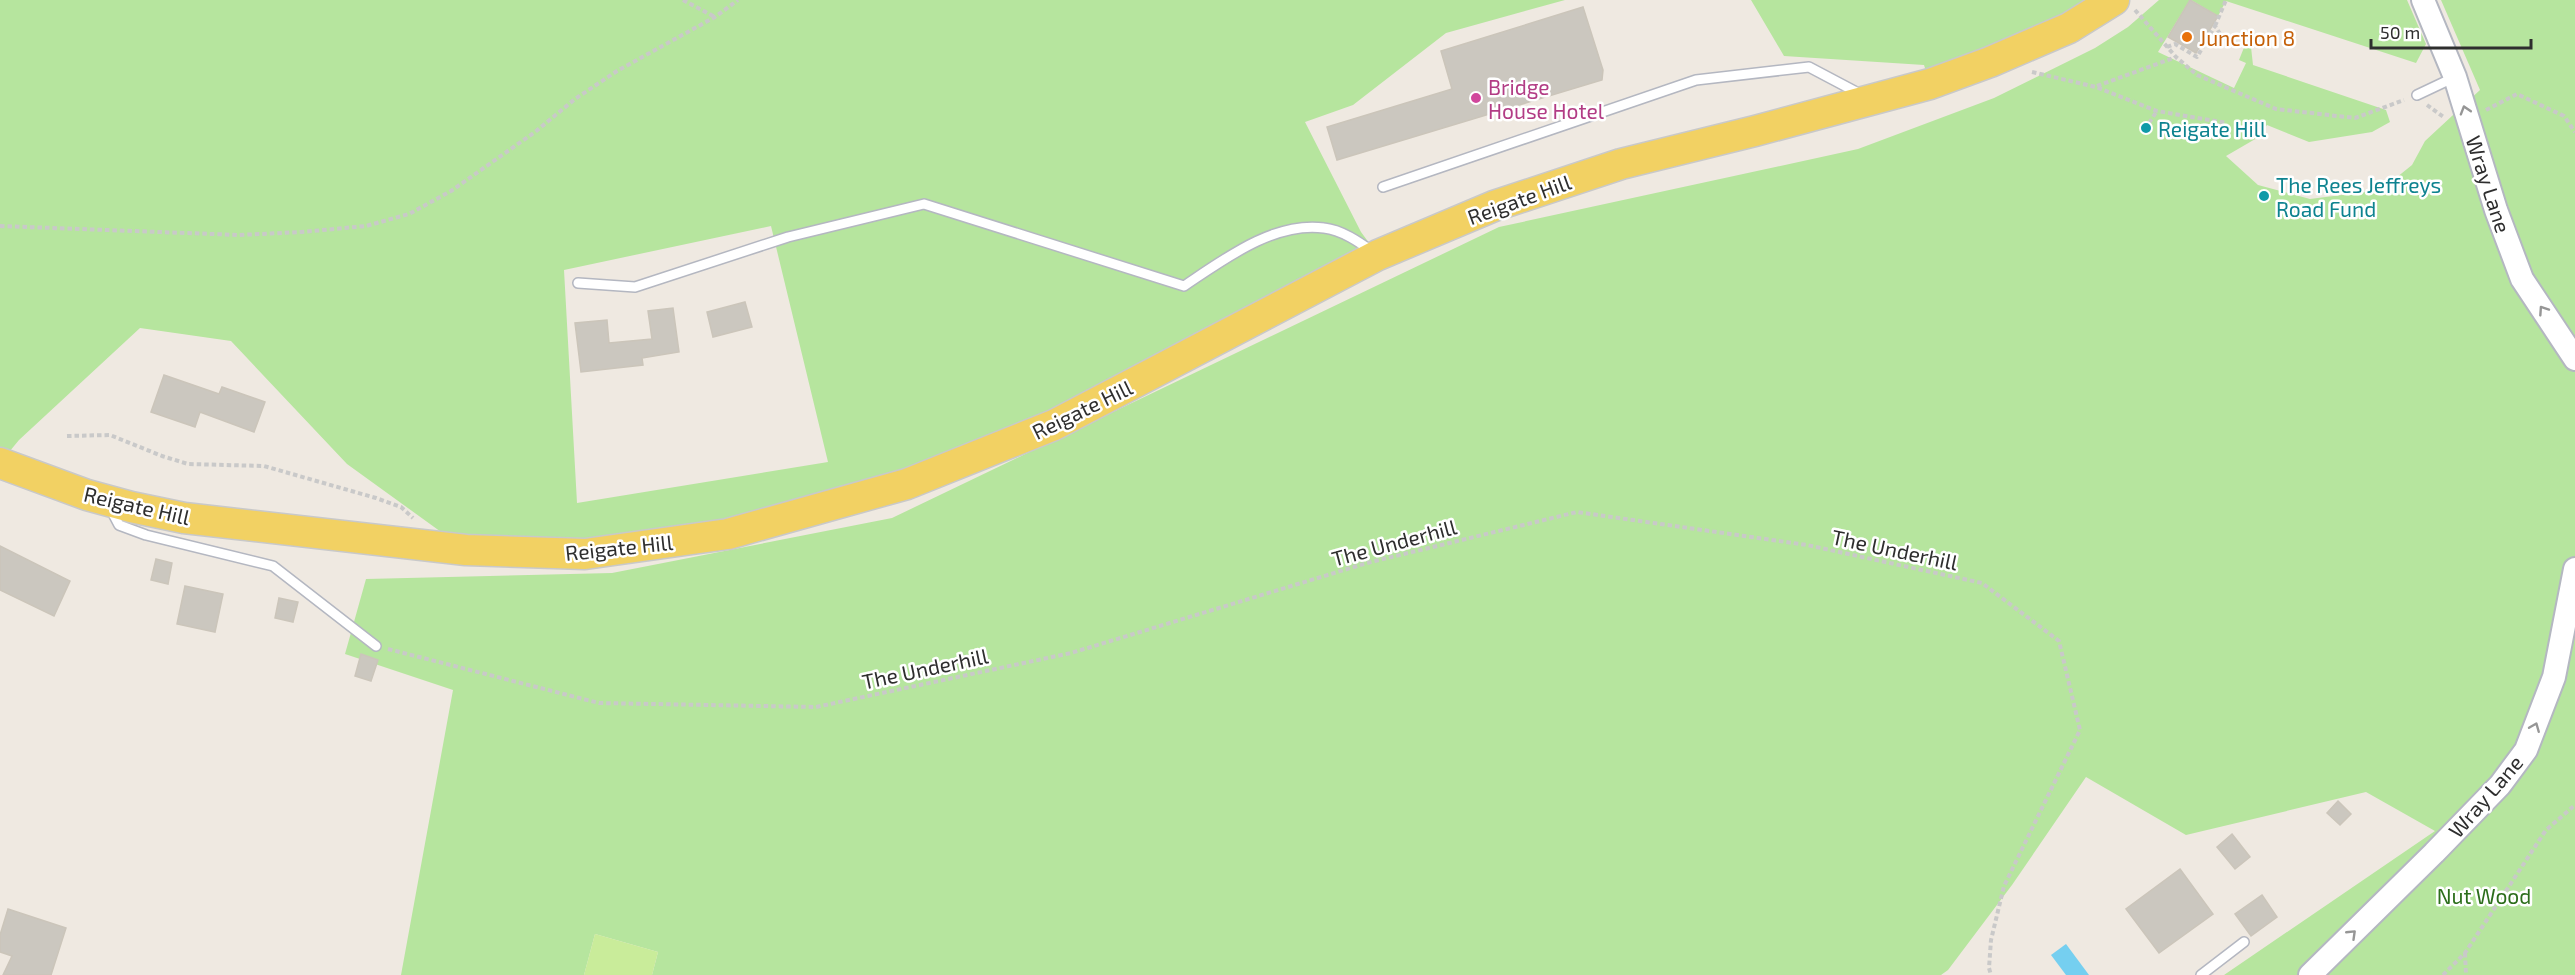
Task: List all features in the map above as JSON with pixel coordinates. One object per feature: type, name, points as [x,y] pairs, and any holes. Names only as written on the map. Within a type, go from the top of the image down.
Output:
[{"type":"main road","name":"Reigate Hill","points":[[0,464],[106,501],[183,518],[466,550],[585,554],[728,534],[907,484],[1054,425],[1378,255],[1494,206],[1622,164],[1930,84],[1990,62],[2069,28],[2114,0]]},
{"type":"street","name":"Wray Lane","points":[[2423,0],[2455,77],[2496,210],[2522,279],[2575,359]]},
{"type":"street","name":"Wray Lane","points":[[2310,975],[2500,785],[2526,750],[2553,677],[2575,569]]},
{"type":"lane","points":[[1383,187],[1696,80],[1809,68],[1869,99]]},
{"type":"lane","points":[[2417,95],[2455,77]]},
{"type":"lane","points":[[578,283],[635,287],[788,237],[924,204],[1184,286],[1241,248],[1296,228],[1324,228],[1355,239],[1378,255]]},
{"type":"lane","points":[[106,501],[119,525],[146,535],[273,566],[376,646]]},
{"type":"lane","points":[[2200,975],[2244,942]]},
{"type":"path","points":[[683,0],[715,17]]},
{"type":"path","points":[[0,226],[239,235],[366,226],[409,214],[452,191],[535,132],[575,99],[617,71],[715,17],[738,0]]},
{"type":"path","points":[[2167,47],[2175,44],[2197,57],[2215,26],[2226,0]]},
{"type":"path","points":[[2144,21],[2176,57],[2197,75],[2276,110],[2355,118],[2417,95],[2445,118],[2468,120],[2517,94],[2564,116],[2575,132]]},
{"type":"path","points":[[2215,26],[2226,44]]},
{"type":"path","points":[[2096,87],[2176,57]]},
{"type":"path","points":[[2028,71],[2096,87],[2157,111],[2227,123]]},
{"type":"path","points":[[2150,123],[2157,111]]},
{"type":"path","points":[[67,436],[110,435],[188,464],[264,466],[376,498],[401,507],[412,518],[421,545]]},
{"type":"path","name":"The Underhill","points":[[376,646],[599,703],[816,707],[1071,653],[1367,563],[1577,512],[1806,545],[1982,583],[2059,641],[2080,730],[2004,885],[1991,940],[1989,968],[1991,975]]},
{"type":"path","points":[[2443,975],[2464,953],[2546,830],[2575,804]]},
{"type":"path","points":[[2464,953],[2466,975]]},
{"type":"green space","points":[[0,0],[1565,0],[1446,33],[1353,105],[1305,122],[1361,232],[1378,255],[1054,425],[728,534],[466,550],[347,464],[231,341],[140,328],[19,440],[0,463]],"holes":[[[771,226],[828,462],[577,503],[564,270]]]},
{"type":"green space","points":[[1751,0],[2114,0],[1930,84],[1924,65],[1784,56]]},
{"type":"green space","name":"Nut Wood","points":[[2159,0],[2190,0],[2158,52],[2234,88],[2246,63],[2239,60],[2245,45],[2251,47],[2253,65],[2386,110],[2390,122],[2372,132],[2309,142],[2267,125],[2257,138],[2226,156],[2258,185],[2310,199],[2381,190],[2412,165],[2425,141],[2480,90],[2441,0],[2575,0],[2575,975],[2224,975],[2435,831],[2366,792],[2186,835],[2086,777],[2012,885],[1948,970],[1941,975],[652,975],[658,952],[595,934],[584,975],[401,975],[453,690],[345,654],[366,579],[612,573],[892,518],[1499,227],[1858,149],[1994,98],[2095,48],[2128,27]]},
{"type":"green space","points":[[2191,0],[2407,0],[2426,44],[2416,63],[2226,1],[2218,16]]},
{"type":"green space","points":[[595,934],[658,952],[652,975],[584,975]]},
{"type":"water","points":[[2066,944],[2089,975],[2066,975],[2051,955]]},
{"type":"building","points":[[2190,0],[2218,16],[2196,53],[2168,37]]},
{"type":"building","points":[[1583,7],[1603,70],[1602,80],[1337,160],[1327,127],[1452,89],[1441,51]]},
{"type":"building","points":[[745,302],[752,327],[713,337],[707,312]]},
{"type":"building","points":[[673,308],[679,352],[642,358],[643,365],[581,372],[575,323],[607,320],[609,343],[652,339],[648,311]]},
{"type":"building","points":[[164,375],[219,394],[222,387],[265,402],[254,432],[200,412],[195,427],[151,412]]},
{"type":"building","points":[[0,546],[70,581],[54,616],[0,590]]},
{"type":"building","points":[[156,559],[172,563],[168,584],[151,580]]},
{"type":"building","points":[[185,586],[223,594],[215,632],[177,624]]},
{"type":"building","points":[[279,598],[298,602],[293,622],[275,618]]},
{"type":"building","points":[[361,654],[378,660],[371,681],[355,676]]},
{"type":"building","points":[[2338,801],[2351,814],[2340,825],[2327,813]]},
{"type":"building","points":[[2232,834],[2250,857],[2235,869],[2217,847]]},
{"type":"building","points":[[2180,869],[2213,914],[2159,953],[2126,909]]},
{"type":"building","points":[[2262,895],[2277,917],[2251,936],[2235,914]]},
{"type":"building","points":[[8,909],[66,928],[51,975],[3,975],[12,956],[0,952],[0,935]]},
{"type":"place","name":"Junction 8","points":[[2187,37]]},
{"type":"place","name":"Bridge House Hotel","points":[[1476,98]]},
{"type":"place","name":"Reigate Hill","points":[[2146,128]]},
{"type":"place","name":"The Rees Jeffreys Road Fund","points":[[2264,196]]}]
